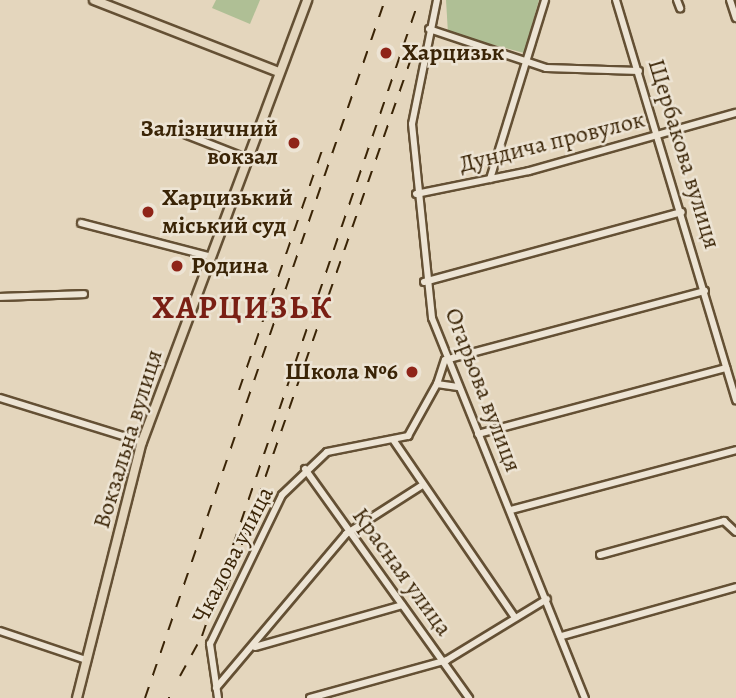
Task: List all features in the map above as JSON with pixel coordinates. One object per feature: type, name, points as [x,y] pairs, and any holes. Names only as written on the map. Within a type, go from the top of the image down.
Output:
[{"type":"main road","points":[[94,0],[279,72]]},
{"type":"main road","name":"Вокзальна вулиця","points":[[77,698],[142,442],[209,256],[307,0]]},
{"type":"street","name":"Огарьова вулиця","points":[[437,0],[429,29],[412,124],[424,282],[445,360],[547,598],[584,698]]},
{"type":"street","points":[[490,179],[545,0]]},
{"type":"street","name":"Щербакова вулиця","points":[[616,0],[660,135],[736,400]]},
{"type":"street","points":[[677,0],[680,8]]},
{"type":"street","points":[[730,0],[736,18]]},
{"type":"street","points":[[429,29],[525,62],[639,71]]},
{"type":"street","name":"Дундича провулок","points":[[416,194],[490,179],[736,113]]},
{"type":"street","points":[[187,135],[246,158]]},
{"type":"street","points":[[424,282],[682,212]]},
{"type":"street","points":[[81,223],[209,256]]},
{"type":"street","points":[[514,616],[421,486],[394,441],[408,436],[437,384],[445,360],[705,290]]},
{"type":"street","points":[[0,297],[84,294]]},
{"type":"street","points":[[478,434],[726,368]]},
{"type":"street","points":[[437,384],[458,387]]},
{"type":"street","points":[[0,398],[142,442]]},
{"type":"street","name":"Чкалова улица","points":[[218,698],[212,636],[282,495],[305,469],[343,446],[394,441]]},
{"type":"street","points":[[510,510],[736,450]]},
{"type":"street","name":"Красная улица","points":[[305,469],[469,698]]},
{"type":"street","points":[[216,688],[255,647],[350,532],[421,486]]},
{"type":"street","points":[[600,555],[724,521],[736,532]]},
{"type":"street","points":[[562,636],[736,587]]},
{"type":"street","points":[[310,698],[442,661],[547,598]]},
{"type":"street","points":[[255,647],[402,605]]},
{"type":"street","points":[[0,631],[86,660]]},
{"type":"green space","points":[[216,0],[260,0],[250,24],[212,8]]},
{"type":"green space","points":[[446,0],[539,0],[524,53],[448,33]]},
{"type":"railway","points":[[145,698],[385,0]]},
{"type":"railway","points":[[180,676],[202,636],[419,0]]},
{"type":"railway","points":[[226,590],[413,53]]},
{"type":"railway","points":[[239,390],[324,145]]},
{"type":"place","name":"Харцизьк","points":[[386,53]]},
{"type":"place","name":"Залізничний вокзал","points":[[294,143]]},
{"type":"place","name":"Харцизький міський суд","points":[[148,212]]},
{"type":"place","name":"Родина","points":[[177,266]]},
{"type":"place","name":"Школа №6","points":[[412,372]]},
{"type":"district","name":"ХАРЦИЗЬК","points":[[243,307]]}]
